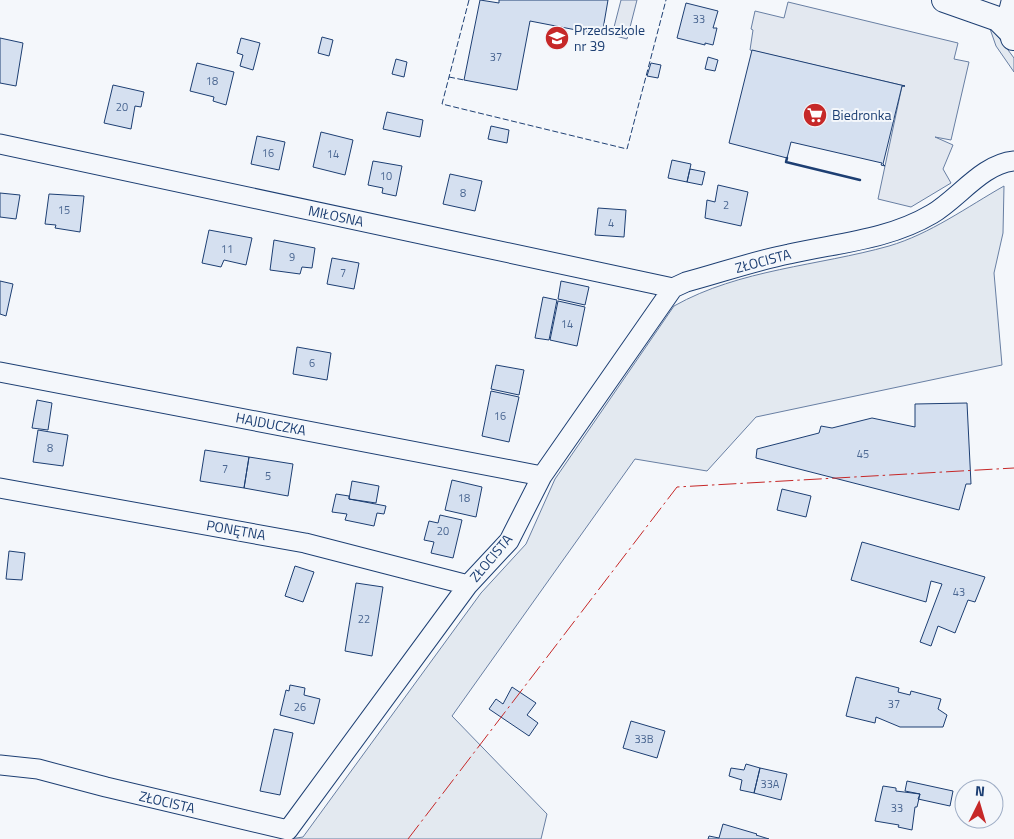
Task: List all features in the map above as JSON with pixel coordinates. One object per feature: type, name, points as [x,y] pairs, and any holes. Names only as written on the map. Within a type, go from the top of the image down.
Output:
[{"type":"street","points":[[944,0],[998,19],[1012,36]]},
{"type":"street","points":[[1012,36],[1009,20],[1014,0]]},
{"type":"street","name":"MIŁOSNA","points":[[0,144],[673,288]]},
{"type":"street","name":"ZŁOCISTA","points":[[0,765],[38,769],[288,830],[468,585],[509,541],[542,476],[673,288],[686,282],[787,254],[886,235],[932,214],[956,198],[981,175],[998,165],[1014,161]]},
{"type":"street","name":"HAJDUCZKA","points":[[0,372],[542,476]]},
{"type":"street","name":"PONĘTNA","points":[[0,488],[305,543],[468,585]]},
{"type":"shaded area","points":[[621,0],[637,0],[627,39],[612,35]]},
{"type":"shaded area","points":[[788,2],[958,43],[954,59],[969,62],[951,140],[935,137],[953,145],[943,169],[951,183],[911,207],[878,199],[902,86],[905,86],[750,50],[753,30],[751,29],[755,11],[784,18]]},
{"type":"shaded area","points":[[988,23],[1014,58],[1014,72],[996,46]]},
{"type":"shaded area","points":[[1004,186],[1003,233],[994,273],[1002,365],[756,417],[707,471],[635,459],[452,716],[547,814],[541,839],[290,839],[303,837],[481,593],[526,544],[555,479],[674,306],[725,284],[752,276],[862,253],[904,241],[934,227]]},
{"type":"building","points":[[480,0],[499,3],[499,0],[608,0],[602,35],[530,21],[517,90],[464,80]]},
{"type":"building","points":[[686,3],[718,11],[713,28],[717,28],[713,45],[705,43],[705,45],[677,38]]},
{"type":"building","points":[[322,37],[333,40],[329,56],[318,53]]},
{"type":"building","points":[[0,38],[23,43],[16,86],[0,83]]},
{"type":"building","points":[[241,38],[260,43],[253,70],[240,66],[243,55],[237,53]]},
{"type":"building","name":"Biedronka","points":[[752,50],[905,86],[902,86],[883,164],[885,166],[881,165],[882,163],[791,142],[787,158],[729,143]]},
{"type":"building","points":[[708,57],[718,60],[715,71],[705,69]]},
{"type":"building","points":[[396,59],[407,62],[404,77],[392,74]]},
{"type":"building","points":[[197,63],[234,72],[226,105],[213,101],[214,97],[190,91]]},
{"type":"building","points":[[651,63],[661,65],[658,78],[647,76]]},
{"type":"building","points":[[113,85],[144,92],[141,107],[135,106],[131,129],[104,123]]},
{"type":"building","points":[[387,112],[423,120],[420,137],[383,129]]},
{"type":"building","points":[[491,126],[509,130],[507,143],[488,139]]},
{"type":"building","points":[[321,132],[353,140],[345,175],[313,167]]},
{"type":"building","points":[[257,136],[285,142],[279,170],[251,164]]},
{"type":"building","points":[[672,160],[691,164],[687,182],[668,178]]},
{"type":"building","points":[[373,161],[402,166],[396,196],[382,193],[383,188],[368,185]]},
{"type":"building","points":[[690,169],[705,172],[702,185],[687,182]]},
{"type":"building","points":[[450,174],[482,181],[475,211],[443,204]]},
{"type":"building","points":[[718,185],[748,192],[741,226],[705,218],[707,200],[715,202]]},
{"type":"building","points":[[0,193],[20,195],[16,219],[0,217]]},
{"type":"building","points":[[49,194],[84,196],[80,232],[55,228],[56,225],[45,224]]},
{"type":"building","points":[[598,208],[626,210],[624,237],[595,235]]},
{"type":"building","points":[[209,230],[252,238],[246,265],[224,260],[221,267],[202,263]]},
{"type":"building","points":[[274,240],[315,248],[312,268],[302,267],[300,274],[270,270]]},
{"type":"building","points":[[332,258],[359,263],[354,289],[327,284]]},
{"type":"building","points":[[0,281],[13,284],[6,316],[0,314]]},
{"type":"building","points":[[561,281],[589,287],[585,305],[558,299]]},
{"type":"building","points":[[543,297],[557,300],[549,340],[535,338]]},
{"type":"building","points":[[558,301],[585,307],[577,346],[550,340]]},
{"type":"building","points":[[297,347],[331,353],[327,380],[293,374]]},
{"type":"building","points":[[496,365],[524,370],[519,395],[491,389]]},
{"type":"building","points":[[491,391],[519,397],[509,442],[482,436]]},
{"type":"building","points":[[37,400],[52,403],[48,430],[32,428]]},
{"type":"building","points":[[967,403],[971,484],[966,484],[959,510],[756,458],[757,449],[819,433],[821,426],[832,428],[872,418],[915,427],[915,404]]},
{"type":"building","points":[[38,430],[68,435],[63,466],[33,462]]},
{"type":"building","points":[[205,450],[249,457],[244,488],[200,481]]},
{"type":"building","points":[[249,457],[293,464],[288,496],[244,488]]},
{"type":"building","points":[[452,480],[482,487],[476,517],[445,510]]},
{"type":"building","points":[[352,481],[379,486],[376,503],[349,499]]},
{"type":"building","points":[[782,489],[811,496],[806,517],[777,510]]},
{"type":"building","points":[[336,494],[349,496],[349,499],[386,506],[384,514],[377,513],[374,526],[345,520],[347,514],[332,512]]},
{"type":"building","points":[[440,515],[462,520],[453,558],[431,553],[434,542],[424,540],[429,521],[438,523]]},
{"type":"building","points":[[862,542],[985,577],[975,602],[968,600],[955,633],[938,626],[931,646],[920,642],[942,584],[931,581],[926,602],[851,580]]},
{"type":"building","points":[[9,551],[25,553],[22,580],[6,579]]},
{"type":"building","points":[[295,566],[314,572],[303,602],[285,596]]},
{"type":"building","points":[[356,583],[383,587],[372,656],[345,651]]},
{"type":"building","points":[[856,677],[899,688],[898,692],[910,695],[911,691],[941,699],[938,709],[947,715],[943,727],[900,727],[876,717],[875,723],[846,716]]},
{"type":"building","points":[[290,685],[305,688],[304,695],[320,699],[314,724],[280,715],[286,690],[289,691]]},
{"type":"building","points":[[512,687],[536,703],[527,715],[538,723],[529,736],[489,709],[496,699],[503,704]]},
{"type":"building","points":[[631,721],[665,731],[657,758],[623,748]]},
{"type":"building","points":[[274,729],[293,733],[280,795],[260,791]]},
{"type":"building","points":[[746,764],[760,768],[754,793],[740,790],[742,780],[729,776],[731,768],[744,770]]},
{"type":"building","points":[[760,768],[787,774],[781,800],[754,793]]},
{"type":"building","points":[[907,781],[953,791],[950,806],[918,799],[920,794],[905,791]]},
{"type":"building","points":[[883,786],[896,788],[896,791],[920,794],[917,807],[915,807],[912,830],[898,827],[899,825],[875,821]]},
{"type":"building","points":[[723,824],[769,839],[708,839],[709,836],[719,838]]},
{"type":"fence","points":[[469,0],[442,104],[627,149],[666,0]]},
{"type":"fence","points":[[449,77],[464,80]]},
{"type":"wall","points":[[787,158],[786,162],[860,180]]},
{"type":"power","points":[[408,839],[677,487],[1014,468]]},
{"type":"place","name":"Przedszkole nr 39","points":[[557,38]]},
{"type":"place","name":"Biedronka","points":[[815,115]]}]
